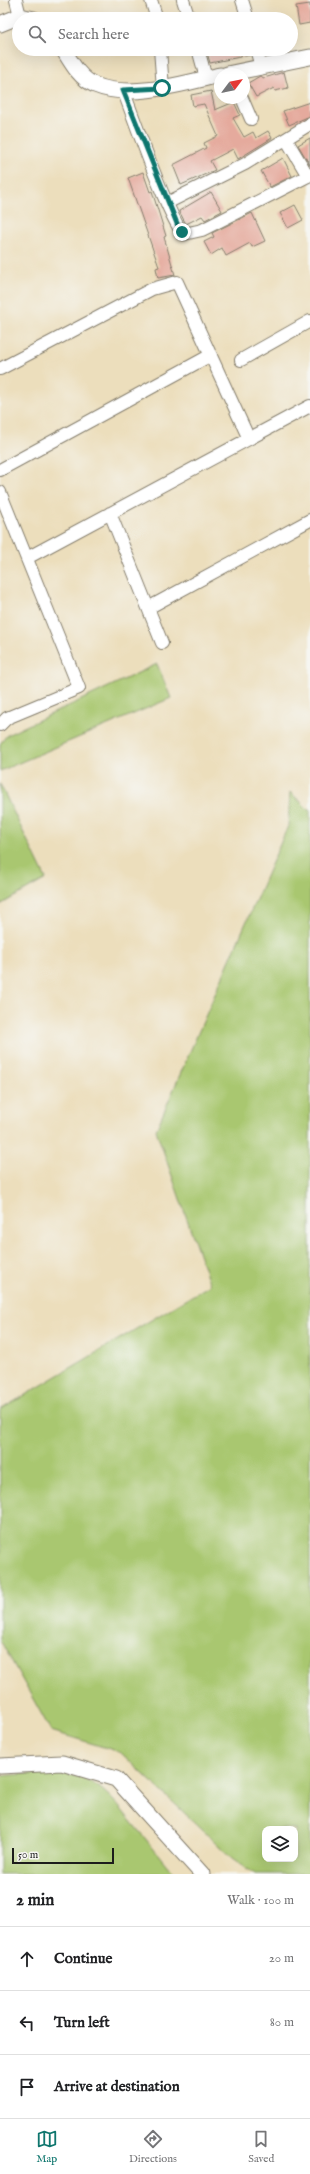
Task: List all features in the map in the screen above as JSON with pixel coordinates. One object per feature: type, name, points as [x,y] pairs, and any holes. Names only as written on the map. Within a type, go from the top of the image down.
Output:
[{"type":"street","points":[[16,0],[23,12]]},
{"type":"street","points":[[151,0],[155,12]]},
{"type":"street","points":[[183,0],[187,12]]},
{"type":"street","points":[[242,0],[246,12]]},
{"type":"street","points":[[0,24],[12,21]]},
{"type":"street","points":[[67,56],[77,71],[94,85],[123,90],[162,88],[214,77]]},
{"type":"street","points":[[160,56],[162,88]]},
{"type":"street","points":[[205,56],[217,68]]},
{"type":"street","points":[[258,56],[261,67]]},
{"type":"street","points":[[250,69],[310,57]]},
{"type":"street","points":[[123,90],[167,203],[180,231],[184,234],[202,230],[309,176],[286,139]]},
{"type":"street","points":[[245,104],[251,119]]},
{"type":"street","points":[[167,203],[245,164],[310,124]]},
{"type":"street","points":[[0,369],[152,289],[177,282],[249,439]]},
{"type":"street","points":[[241,360],[310,321]]},
{"type":"street","points":[[0,470],[211,356]]},
{"type":"street","points":[[27,558],[310,406]]},
{"type":"street","points":[[0,492],[79,688],[8,718],[0,725]]},
{"type":"street","points":[[110,514],[162,643]]},
{"type":"street","points":[[148,608],[310,520]]},
{"type":"street","points":[[0,1766],[62,1763],[116,1779],[202,1874]]},
{"type":"green space","points":[[157,664],[171,698],[0,771],[0,744],[7,735]]},
{"type":"green space","points":[[0,784],[46,879],[0,905]]},
{"type":"green space","points":[[290,792],[310,811],[310,1874],[255,1874],[232,1858],[120,1752],[51,1731],[0,1640],[0,1410],[210,1285],[156,1130],[288,826]]},
{"type":"green space","points":[[47,1772],[76,1776],[87,1780],[106,1793],[174,1874],[0,1874],[0,1776]]},
{"type":"building","points":[[310,4],[310,23],[299,25],[296,6]]},
{"type":"building","points":[[208,56],[245,56],[210,63]]},
{"type":"building","points":[[284,72],[288,88],[275,91],[274,88],[256,97],[250,86],[250,82],[260,76],[264,78]]},
{"type":"building","points":[[211,91],[215,110],[229,104],[235,104],[240,115],[233,118],[244,137],[253,132],[256,138],[268,131],[272,138],[238,159],[233,149],[210,161],[215,170],[181,185],[173,165],[206,148],[204,143],[218,136],[204,104],[193,106],[191,95]]},
{"type":"building","points":[[310,102],[310,116],[289,125],[283,111]]},
{"type":"building","points":[[310,138],[310,165],[298,145]]},
{"type":"building","points":[[283,158],[292,176],[270,187],[261,171]]},
{"type":"building","points":[[143,172],[150,192],[152,191],[166,236],[164,237],[175,275],[158,278],[156,268],[159,267],[128,178]]},
{"type":"building","points":[[211,192],[222,211],[205,220],[202,216],[186,224],[179,211]]},
{"type":"building","points":[[295,205],[303,220],[288,228],[280,213]]},
{"type":"building","points":[[252,213],[265,241],[252,247],[250,243],[226,256],[222,248],[211,255],[204,242],[214,237],[212,233]]},
{"type":"route","points":[[162,88],[123,90],[167,203],[180,231],[182,232]]}]
